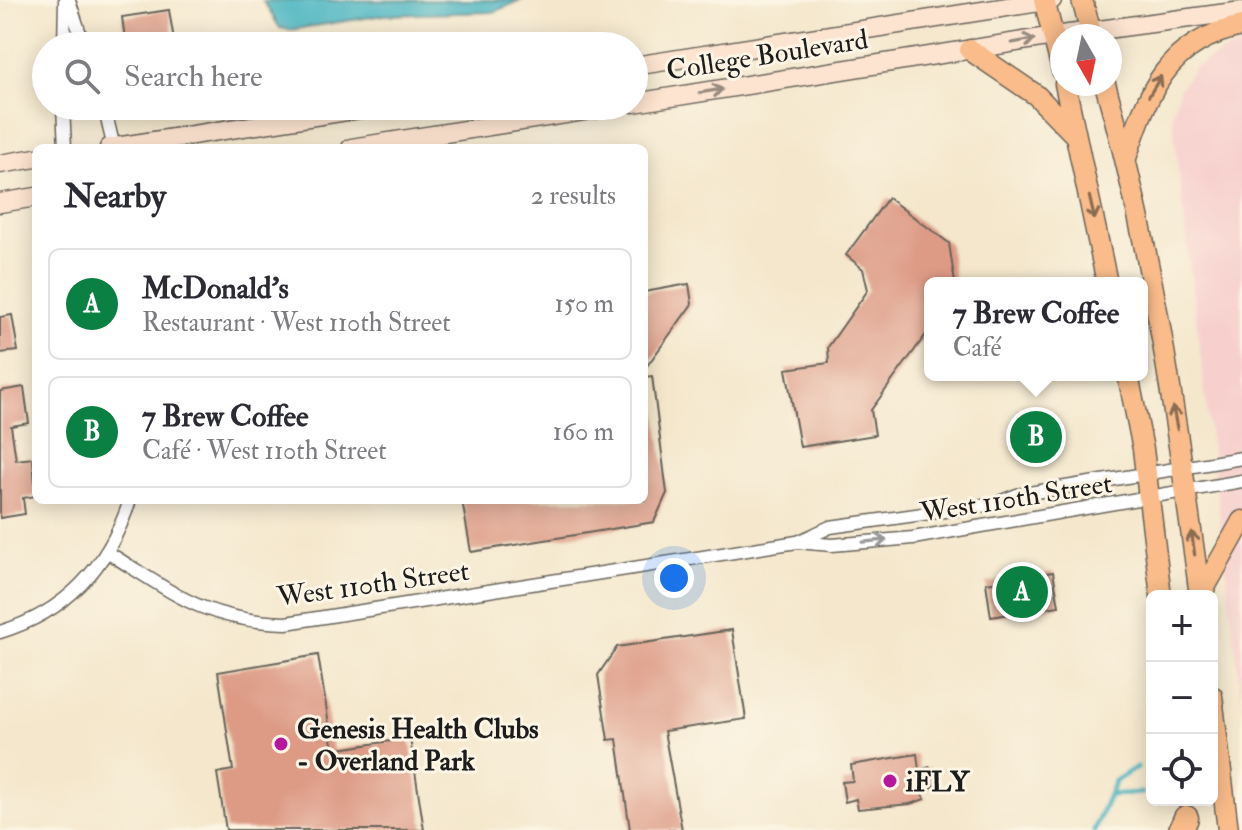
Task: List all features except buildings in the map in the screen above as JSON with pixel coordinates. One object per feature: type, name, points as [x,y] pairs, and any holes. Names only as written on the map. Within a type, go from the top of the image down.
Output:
[{"type":"main road","points":[[1047,0],[1052,24]]},
{"type":"main road","name":"College Boulevard","points":[[648,64],[1047,0]]},
{"type":"main road","points":[[1082,0],[1088,24]]},
{"type":"main road","name":"College Boulevard","points":[[1122,29],[1242,11]]},
{"type":"main road","points":[[1126,158],[1149,97],[1168,67],[1200,40],[1242,26]]},
{"type":"main road","name":"College Boulevard","points":[[648,101],[1050,37]]},
{"type":"main road","points":[[970,50],[1036,95],[1074,134]]},
{"type":"main road","points":[[1067,96],[1106,277]]},
{"type":"main road","points":[[1108,96],[1126,158],[1148,277]]},
{"type":"main road","points":[[137,144],[290,120]]},
{"type":"main road","points":[[376,144],[528,120]]},
{"type":"main road","points":[[0,164],[32,159]]},
{"type":"main road","points":[[0,203],[32,198]]},
{"type":"main road","points":[[1148,278],[1183,469],[1199,590]]},
{"type":"main road","points":[[1129,381],[1147,476],[1160,590]]},
{"type":"main road","points":[[1203,590],[1242,521]]},
{"type":"main road","points":[[1217,734],[1228,830]]},
{"type":"street","points":[[65,32],[67,0]]},
{"type":"street","points":[[67,0],[79,32]]},
{"type":"street","points":[[64,120],[65,144]]},
{"type":"street","points":[[107,120],[111,144]]},
{"type":"street","name":"West 110th Street","points":[[797,542],[830,527],[994,504],[1017,495],[1242,458]]},
{"type":"street","name":"West 110th Street","points":[[107,552],[215,614],[253,622],[286,623],[797,542],[832,545],[913,538],[1242,481]]},
{"type":"street","points":[[0,632],[48,613],[73,594],[96,570],[128,504]]},
{"type":"shaded area","points":[[1242,46],[1242,706],[1172,115],[1180,88],[1195,67],[1226,50]]},
{"type":"water","points":[[522,0],[493,12],[384,15],[290,30],[280,28],[263,1]]},
{"type":"waterway","points":[[1094,830],[1115,781],[1137,767]]},
{"type":"waterway","points":[[1109,795],[1142,793]]},
{"type":"place","name":"7 Brew Coffee","points":[[1036,437]]},
{"type":"place","name":"McDonald's","points":[[1022,592]]},
{"type":"place","name":"Genesis Health Clubs - Overland Park","points":[[281,744]]},
{"type":"place","name":"iFLY","points":[[890,781]]}]
